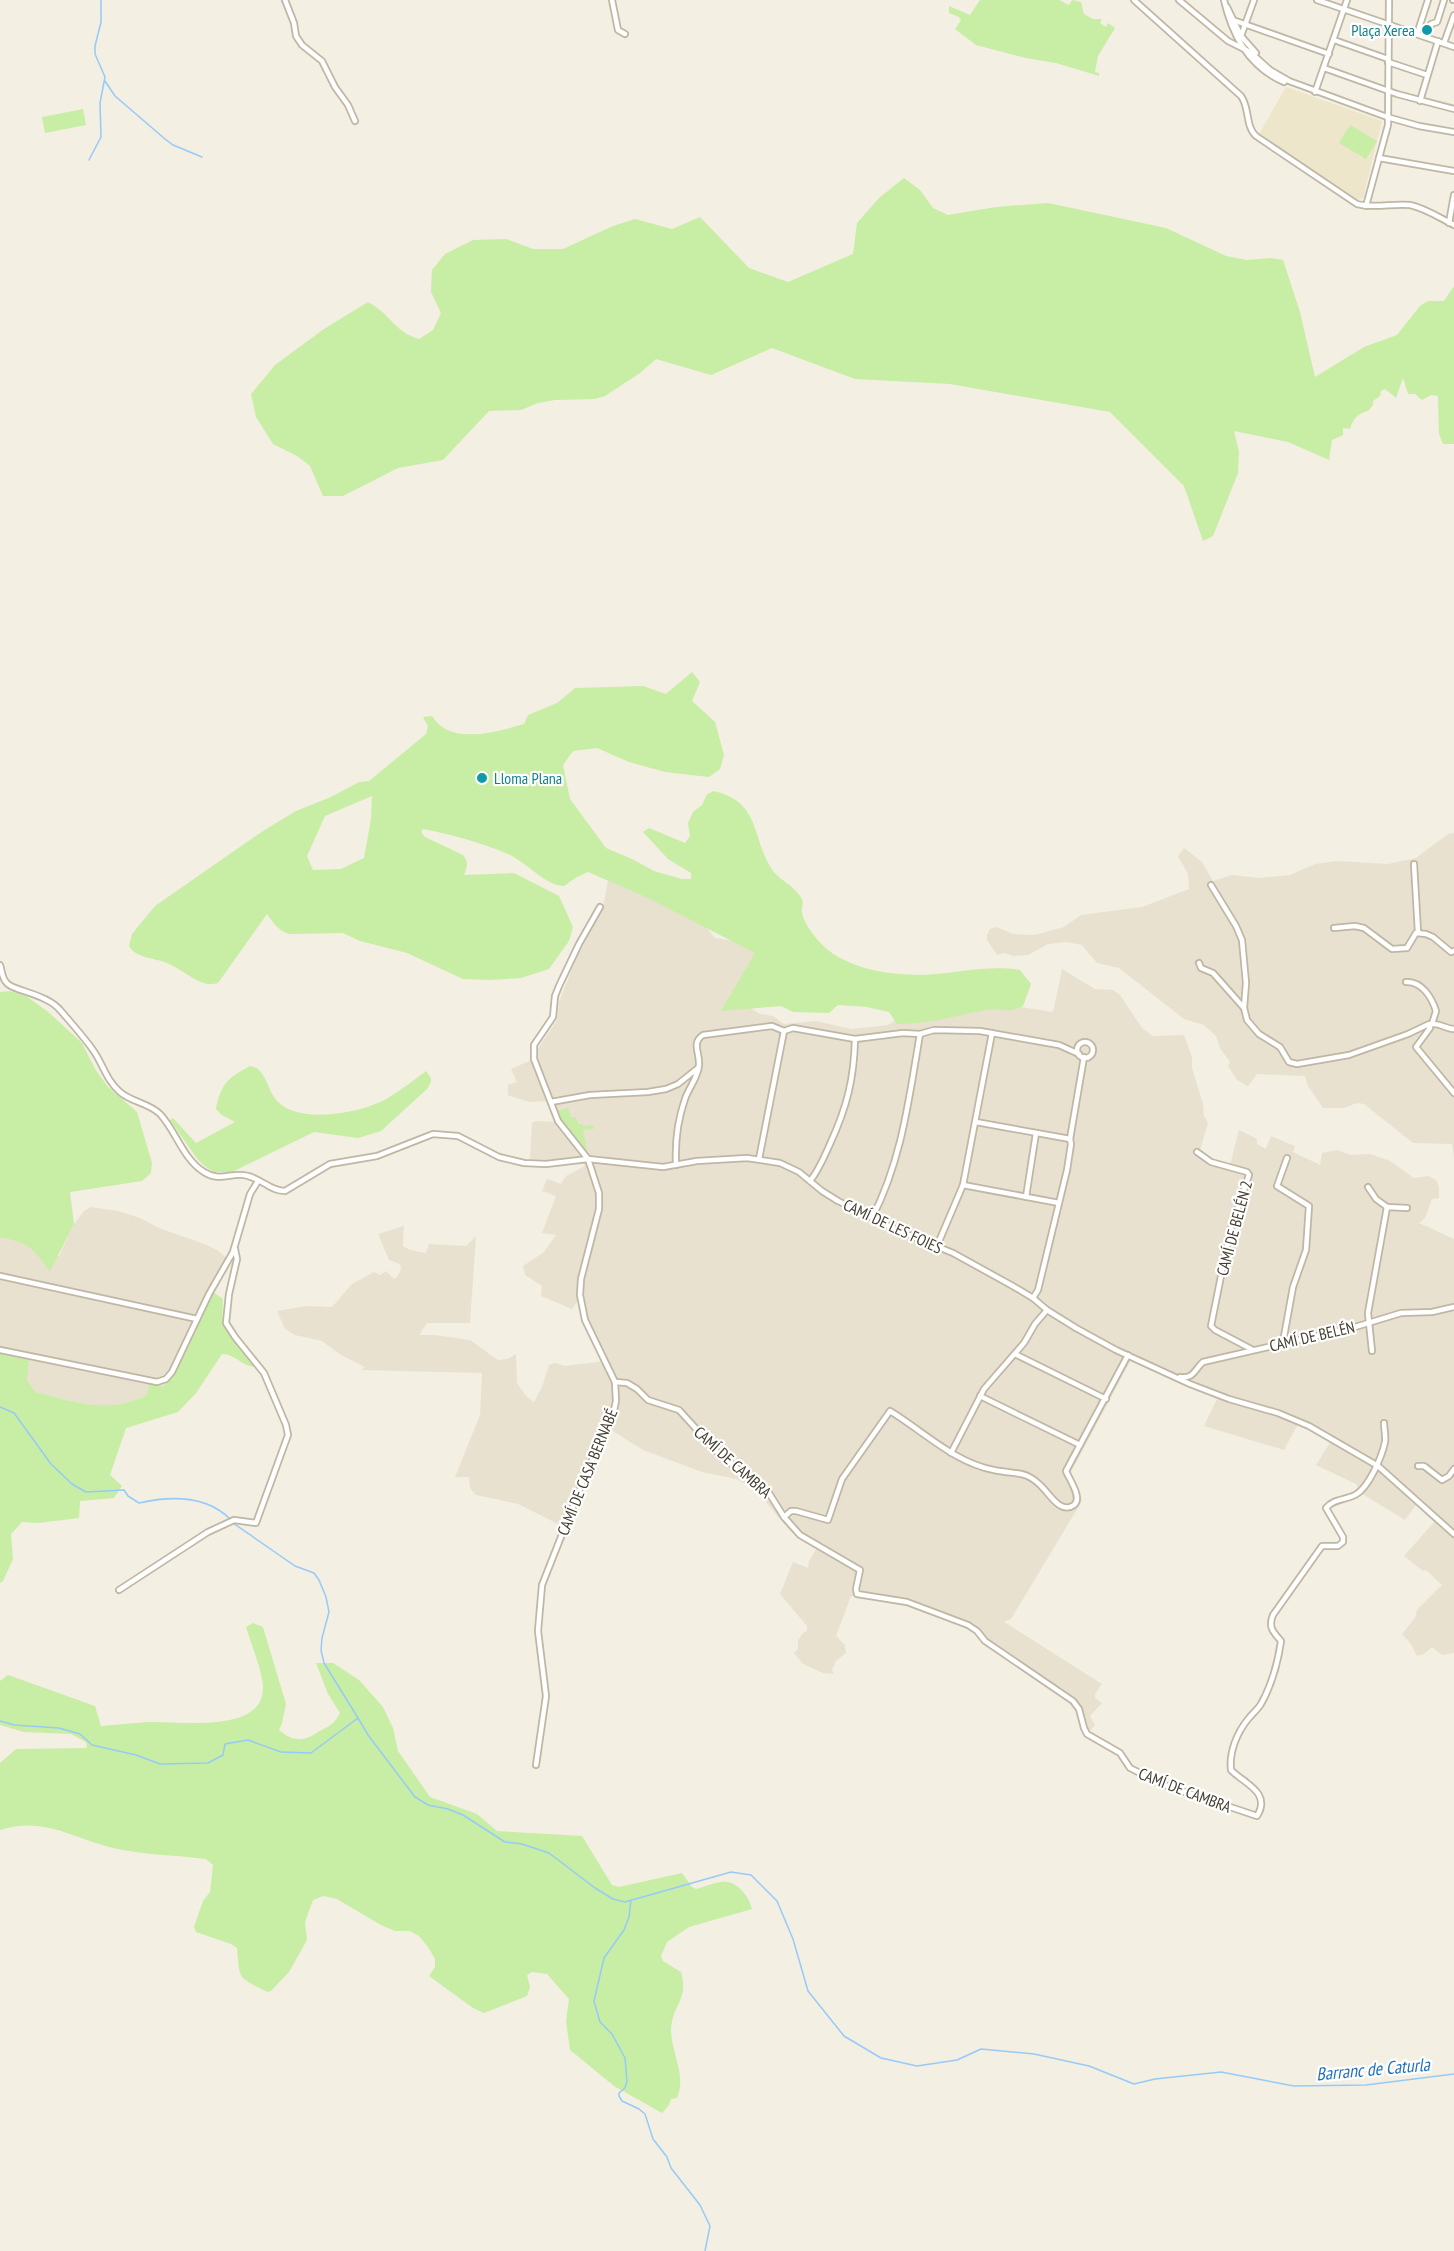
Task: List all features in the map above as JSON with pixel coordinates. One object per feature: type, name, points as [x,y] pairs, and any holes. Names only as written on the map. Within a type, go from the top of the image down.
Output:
[{"type":"street","points":[[285,0],[302,45],[322,61],[355,121]]},
{"type":"street","points":[[612,0],[618,30],[625,34]]},
{"type":"street","points":[[1134,0],[1241,96],[1246,102],[1250,129],[1254,134],[1349,200],[1366,206],[1397,204],[1414,206],[1452,224],[1454,195]]},
{"type":"street","points":[[1179,0],[1228,41],[1250,51],[1276,74],[1312,91]]},
{"type":"street","points":[[1218,0],[1225,2]]},
{"type":"street","points":[[1228,41],[1234,42],[1239,37],[1254,0]]},
{"type":"street","points":[[1317,0],[1454,47]]},
{"type":"street","points":[[1312,91],[1324,68],[1347,0]]},
{"type":"street","points":[[1366,206],[1388,124],[1389,0]]},
{"type":"street","points":[[1417,34],[1428,0]]},
{"type":"street","points":[[1426,37],[1431,24],[1437,22],[1444,0]]},
{"type":"street","points":[[1225,2],[1243,49],[1271,75],[1388,117],[1419,126],[1454,132]]},
{"type":"street","points":[[1225,2],[1228,20],[1239,37],[1265,62],[1298,85]]},
{"type":"street","points":[[1444,44],[1451,33],[1454,15]]},
{"type":"street","points":[[1233,20],[1329,54]]},
{"type":"street","points":[[1334,40],[1427,75]]},
{"type":"street","points":[[1420,101],[1438,41]]},
{"type":"street","points":[[1324,68],[1388,91],[1454,109]]},
{"type":"street","points":[[1379,158],[1454,171]]},
{"type":"street","points":[[1334,928],[1355,926],[1364,928],[1392,949],[1407,948],[1418,932],[1414,864]]},
{"type":"street","points":[[1211,885],[1242,940],[1246,983],[1244,1008],[1247,1020],[1255,1030],[1276,1043],[1289,1062],[1297,1064],[1349,1055],[1408,1034],[1424,1024],[1439,1023],[1448,1029],[1454,1029]]},
{"type":"street","points":[[588,1159],[558,1122],[534,1059],[534,1044],[551,1023],[559,986],[600,907]]},
{"type":"street","points":[[1418,932],[1433,937],[1451,952],[1454,951]]},
{"type":"street","points":[[1199,963],[1201,968],[1213,973],[1244,1008]]},
{"type":"street","points":[[0,965],[4,980],[8,985],[40,996],[61,1010],[94,1052],[108,1079],[123,1094],[160,1114],[197,1168],[213,1176],[227,1178],[242,1175],[258,1180],[250,1194],[237,1234],[235,1249],[237,1259],[229,1294],[226,1323],[235,1338],[264,1373],[288,1435],[256,1523],[231,1521],[204,1535],[119,1590]]},
{"type":"street","points":[[1406,982],[1418,984],[1432,1000],[1436,1011],[1431,1028],[1416,1047],[1454,1093]]},
{"type":"street","points":[[676,1165],[675,1153],[684,1101],[694,1083],[699,1063],[696,1045],[698,1039],[703,1035],[772,1026],[784,1031],[793,1028],[855,1039],[903,1033],[920,1034],[934,1030],[992,1033],[1059,1045],[1089,1043],[1093,1047],[1091,1054],[1082,1055],[1059,1045]]},
{"type":"street","points":[[759,1159],[784,1031]]},
{"type":"street","points":[[937,1246],[963,1185],[992,1033]]},
{"type":"street","points":[[872,1218],[888,1186],[898,1157],[909,1106],[920,1034]]},
{"type":"street","points":[[810,1181],[820,1166],[846,1107],[853,1078],[855,1039]]},
{"type":"street","points":[[1033,1298],[1038,1290],[1068,1161],[1082,1055],[1078,1049],[1082,1043]]},
{"type":"street","points":[[551,1101],[591,1095],[666,1089],[678,1084],[698,1068]]},
{"type":"street","points":[[976,1122],[1070,1139]]},
{"type":"street","points":[[1026,1197],[1036,1133]]},
{"type":"street","name":"CAMÍ DE LES FOIES","points":[[258,1180],[278,1191],[285,1191],[330,1164],[377,1156],[433,1134],[458,1136],[499,1157],[546,1164],[588,1159],[658,1167],[733,1158],[759,1159],[787,1166],[822,1191],[872,1218],[937,1246],[1033,1298],[1047,1310],[1096,1339],[1177,1378],[1229,1399],[1292,1418],[1359,1454],[1378,1466],[1454,1534]]},
{"type":"street","name":"CAMÍ DE BELÉN 2","points":[[1197,1152],[1211,1162],[1247,1172],[1249,1175],[1230,1231],[1211,1326],[1253,1350]]},
{"type":"street","points":[[1283,1342],[1293,1287],[1306,1250],[1309,1206],[1277,1186],[1287,1158]]},
{"type":"street","name":"CAMÍ DE CASA BERNABÉ","points":[[536,1765],[546,1696],[538,1631],[542,1585],[587,1472],[612,1419],[616,1401],[615,1382],[582,1309],[581,1280],[599,1209],[598,1193],[588,1159]]},
{"type":"street","points":[[963,1185],[1059,1203]]},
{"type":"street","points":[[1368,1187],[1376,1199],[1387,1207],[1407,1208]]},
{"type":"street","points":[[1372,1351],[1368,1323],[1387,1207]]},
{"type":"street","points":[[0,1350],[161,1382],[172,1372],[197,1319],[235,1249]]},
{"type":"street","points":[[0,1276],[197,1319]]},
{"type":"street","name":"CAMÍ DE BELÉN","points":[[1177,1378],[1188,1378],[1193,1375],[1203,1362],[1401,1313],[1432,1312],[1454,1307]]},
{"type":"street","points":[[951,1453],[988,1383],[1024,1343],[1035,1324],[1047,1310]]},
{"type":"street","points":[[1015,1354],[1106,1399]]},
{"type":"street","points":[[784,1517],[791,1511],[796,1511],[828,1520],[842,1479],[890,1411],[951,1453],[993,1470],[1020,1472],[1030,1476],[1054,1501],[1061,1506],[1069,1507],[1077,1502],[1077,1496],[1066,1471],[1128,1355]]},
{"type":"street","name":"CAMÍ DE CAMBRA","points":[[615,1382],[627,1383],[648,1400],[679,1410],[720,1455],[769,1493],[784,1517],[800,1535],[860,1570],[857,1594],[907,1602],[968,1625],[985,1641],[1073,1701],[1079,1709],[1087,1734],[1120,1753],[1130,1768],[1164,1785],[1257,1816],[1261,1805],[1260,1798],[1252,1785],[1231,1770],[1230,1763],[1231,1751],[1242,1727],[1260,1706],[1270,1686],[1281,1641],[1271,1628],[1270,1622],[1322,1546],[1338,1546],[1343,1542],[1343,1536],[1326,1508],[1330,1503],[1357,1494],[1378,1466]]},
{"type":"street","points":[[980,1396],[1080,1445]]},
{"type":"street","points":[[1378,1466],[1385,1441],[1384,1423]]},
{"type":"street","points":[[1418,1466],[1424,1467],[1442,1480],[1454,1469]]},
{"type":"shaded area","points":[[1286,87],[1382,121],[1363,198],[1358,200],[1259,134]]},
{"type":"shaded area","points":[[1454,833],[1454,1158],[1452,1144],[1413,1143],[1364,1104],[1357,1103],[1344,1108],[1323,1108],[1308,1086],[1305,1076],[1257,1074],[1248,1086],[1237,1080],[1228,1066],[1230,1062],[1220,1048],[1216,1036],[1204,1025],[1184,1019],[1119,968],[1097,963],[1082,945],[1067,942],[1048,944],[1028,955],[1013,956],[1005,953],[997,955],[987,940],[990,929],[997,927],[1013,934],[1035,935],[1064,927],[1081,915],[1142,907],[1189,889],[1188,874],[1178,856],[1184,848],[1202,862],[1213,881],[1232,875],[1259,878],[1290,875],[1315,864],[1337,861],[1388,864],[1416,858],[1448,834]]},
{"type":"shaded area","points":[[610,869],[701,921],[715,938],[734,941],[755,953],[742,1003],[760,1014],[773,1016],[784,1024],[816,1021],[851,1029],[888,1025],[912,1008],[944,995],[1053,1012],[1062,969],[1095,989],[1113,990],[1120,995],[1142,1028],[1153,1036],[1184,1035],[1192,1057],[1192,1068],[1203,1104],[1204,1116],[1208,1123],[1200,1150],[1213,1160],[1230,1165],[1239,1130],[1257,1139],[1257,1144],[1266,1149],[1271,1136],[1295,1146],[1293,1152],[1320,1165],[1322,1153],[1337,1150],[1351,1155],[1370,1154],[1390,1161],[1414,1178],[1428,1176],[1436,1180],[1439,1187],[1439,1198],[1432,1199],[1425,1218],[1419,1223],[1454,1239],[1454,1653],[1442,1655],[1432,1647],[1424,1654],[1417,1656],[1411,1644],[1402,1634],[1415,1618],[1417,1610],[1442,1585],[1426,1570],[1423,1571],[1404,1556],[1434,1522],[1416,1505],[1405,1520],[1361,1493],[1356,1484],[1316,1465],[1331,1441],[1298,1424],[1284,1450],[1204,1426],[1217,1399],[1131,1360],[1071,1472],[1082,1501],[1011,1619],[1004,1622],[1102,1684],[1095,1698],[1102,1703],[1090,1716],[1095,1725],[1087,1734],[1079,1709],[1073,1701],[985,1641],[977,1631],[906,1602],[851,1596],[836,1636],[845,1645],[846,1653],[836,1661],[832,1670],[834,1674],[823,1673],[803,1664],[794,1653],[798,1649],[798,1640],[807,1631],[807,1626],[780,1594],[793,1562],[808,1568],[809,1561],[817,1548],[790,1531],[761,1496],[736,1479],[702,1472],[643,1450],[608,1428],[596,1451],[566,1528],[518,1504],[476,1495],[470,1488],[469,1477],[455,1477],[480,1415],[482,1373],[361,1370],[365,1367],[341,1355],[322,1341],[295,1335],[285,1329],[277,1311],[307,1306],[332,1307],[352,1284],[374,1272],[380,1275],[386,1271],[394,1279],[397,1277],[401,1270],[400,1264],[389,1260],[378,1234],[404,1226],[403,1246],[426,1253],[429,1244],[466,1246],[476,1236],[470,1323],[427,1323],[419,1335],[470,1340],[498,1360],[508,1359],[516,1354],[517,1383],[526,1396],[534,1402],[549,1365],[555,1363],[565,1366],[605,1361],[585,1320],[580,1297],[572,1309],[541,1296],[542,1286],[525,1275],[523,1266],[543,1253],[556,1235],[542,1233],[556,1196],[542,1191],[547,1179],[561,1184],[566,1176],[585,1166],[579,1159],[546,1161],[530,1159],[532,1123],[536,1121],[557,1122],[551,1101],[529,1102],[508,1095],[508,1085],[517,1082],[511,1069],[534,1059],[557,1020],[559,1002],[576,959],[603,908]]},
{"type":"shaded area","points":[[91,1207],[118,1211],[140,1218],[159,1228],[207,1245],[231,1262],[213,1293],[177,1369],[166,1384],[138,1400],[109,1407],[95,1407],[34,1392],[0,1353],[0,1235],[20,1241],[36,1252],[59,1256],[74,1224],[84,1211]]},
{"type":"green space","points":[[980,0],[1059,0],[1069,5],[1072,0],[1081,2],[1084,14],[1093,19],[1102,19],[1100,23],[1106,27],[1108,23],[1115,28],[1098,56],[1095,72],[1099,73],[1099,76],[1056,63],[976,45],[955,29],[961,20],[949,13],[949,6],[970,15]]},
{"type":"green space","points":[[83,109],[86,125],[45,133],[42,117]]},
{"type":"green space","points":[[1350,125],[1377,141],[1366,159],[1339,143]]},
{"type":"green space","points":[[904,178],[920,190],[933,208],[948,215],[996,207],[1048,203],[1166,228],[1226,256],[1247,260],[1271,258],[1283,260],[1300,312],[1315,377],[1364,347],[1397,335],[1420,306],[1428,301],[1444,301],[1454,286],[1454,444],[1443,444],[1439,434],[1438,396],[1431,395],[1422,400],[1415,394],[1408,394],[1403,378],[1396,398],[1385,389],[1381,391],[1380,396],[1373,401],[1368,411],[1356,417],[1350,429],[1343,428],[1343,435],[1332,440],[1329,460],[1288,442],[1234,431],[1239,452],[1238,473],[1213,536],[1203,541],[1184,486],[1110,412],[950,384],[855,379],[772,348],[711,375],[656,359],[640,373],[605,396],[595,399],[555,400],[538,403],[521,410],[489,411],[443,460],[398,468],[343,496],[323,496],[310,466],[297,456],[273,444],[256,417],[251,394],[275,365],[324,329],[368,302],[411,336],[419,339],[433,330],[441,313],[431,292],[432,270],[445,254],[473,240],[506,239],[533,249],[563,249],[613,226],[635,219],[672,229],[700,217],[749,268],[788,282],[853,254],[857,223],[879,198]]},
{"type":"green space","points":[[692,672],[700,682],[692,701],[715,722],[724,755],[720,769],[709,777],[665,772],[629,762],[597,748],[573,751],[563,765],[570,799],[606,848],[654,871],[682,879],[691,879],[691,873],[668,859],[643,832],[649,828],[685,843],[690,836],[688,823],[693,812],[702,805],[707,794],[714,791],[729,796],[748,813],[773,871],[801,898],[802,913],[807,926],[834,955],[852,964],[892,973],[934,974],[993,968],[1020,970],[1031,984],[1023,1006],[1013,1010],[991,1009],[909,1024],[897,1024],[889,1012],[867,1007],[838,1005],[829,1013],[793,1012],[781,1006],[721,1011],[755,953],[648,898],[588,872],[564,886],[557,885],[508,854],[466,839],[423,829],[421,832],[425,837],[463,855],[467,865],[464,875],[514,873],[559,896],[573,927],[569,941],[549,969],[521,978],[463,979],[407,953],[360,941],[343,933],[289,934],[276,926],[267,914],[218,983],[208,984],[199,981],[167,963],[136,953],[129,946],[132,934],[155,906],[263,831],[296,811],[331,797],[359,782],[369,781],[426,734],[428,726],[423,717],[432,716],[450,731],[462,734],[487,733],[524,724],[528,715],[557,703],[575,688],[643,686],[666,694]],"holes":[[[372,796],[371,819],[364,858],[341,869],[313,870],[307,856],[325,816]]]},
{"type":"green space","points":[[9,991],[26,996],[47,1011],[82,1043],[95,1069],[108,1087],[137,1112],[152,1163],[151,1173],[142,1181],[70,1192],[74,1224],[50,1271],[30,1248],[0,1237],[0,992]]},
{"type":"green space","points":[[250,1066],[260,1071],[277,1101],[300,1113],[315,1115],[348,1112],[377,1103],[393,1095],[426,1071],[431,1082],[427,1089],[381,1131],[358,1138],[314,1132],[232,1172],[214,1172],[198,1160],[170,1120],[173,1118],[196,1143],[235,1122],[216,1109],[218,1100],[227,1082]]},
{"type":"green space","points":[[568,1108],[571,1117],[576,1117],[578,1124],[593,1125],[594,1129],[583,1130],[587,1151],[585,1152],[561,1123],[556,1111]]},
{"type":"green space","points":[[213,1292],[223,1299],[222,1323],[256,1367],[222,1354],[196,1393],[178,1412],[126,1428],[110,1475],[122,1486],[114,1498],[80,1501],[79,1518],[38,1523],[22,1522],[11,1534],[13,1559],[0,1583],[0,1353],[29,1358],[27,1380],[35,1392],[91,1405],[132,1401],[147,1395],[149,1385],[163,1386],[169,1381],[190,1343]]},
{"type":"green space","points":[[253,1623],[263,1627],[286,1704],[279,1730],[289,1737],[308,1738],[331,1725],[338,1717],[340,1713],[328,1694],[316,1663],[333,1663],[359,1680],[383,1707],[393,1728],[398,1751],[430,1797],[477,1814],[497,1831],[582,1836],[612,1885],[619,1887],[682,1873],[696,1889],[714,1883],[727,1882],[737,1886],[745,1894],[752,1909],[689,1927],[667,1942],[661,1956],[663,1961],[681,1972],[683,1982],[682,1996],[674,2014],[671,2030],[680,2089],[677,2098],[671,2099],[662,2113],[614,2086],[570,2050],[566,2021],[569,1999],[547,1974],[532,1972],[527,1975],[530,1987],[527,1996],[484,2013],[473,2008],[429,1976],[435,1967],[435,1959],[419,1936],[410,1931],[395,1931],[337,1899],[323,1896],[313,1900],[305,1922],[307,1940],[289,1972],[271,1991],[267,1992],[242,1976],[237,1948],[196,1932],[194,1927],[203,1901],[210,1892],[213,1865],[206,1859],[147,1854],[113,1848],[44,1827],[16,1826],[0,1830],[0,1763],[16,1749],[87,1748],[86,1742],[71,1734],[24,1732],[0,1725],[0,1681],[8,1675],[95,1706],[101,1726],[148,1722],[218,1722],[235,1719],[250,1712],[260,1702],[263,1686],[246,1627]]},
{"type":"waterway","points":[[89,160],[101,137],[100,103],[105,77],[95,54],[101,22],[101,0]]},
{"type":"waterway","points":[[105,81],[115,96],[165,139],[173,145],[202,157]]},
{"type":"waterway","points":[[0,1407],[14,1413],[51,1464],[72,1484],[86,1492],[124,1490],[128,1496],[139,1503],[163,1499],[187,1499],[210,1505],[230,1519]]},
{"type":"waterway","points":[[233,1523],[295,1566],[314,1573],[319,1580],[329,1612],[322,1638],[321,1650],[324,1663],[358,1718]]},
{"type":"waterway","name":"Barranc de Caturla","points":[[0,1721],[14,1725],[59,1728],[80,1734],[92,1745],[136,1755],[160,1764],[208,1763],[223,1755],[225,1744],[248,1740],[281,1752],[311,1753],[358,1718],[368,1735],[415,1797],[428,1805],[463,1815],[505,1842],[522,1844],[549,1853],[613,1899],[625,1902],[731,1872],[751,1875],[777,1901],[793,1939],[808,1991],[844,2036],[881,2058],[917,2066],[957,2060],[981,2049],[1034,2054],[1089,2066],[1134,2084],[1155,2079],[1221,2072],[1294,2086],[1366,2085],[1454,2074]]},
{"type":"waterway","points":[[631,1900],[629,1917],[624,1930],[604,1958],[594,2001],[600,2022],[612,2034],[625,2058],[627,2081],[619,2096],[622,2101],[645,2114],[653,2139],[667,2157],[671,2168],[700,2205],[710,2226],[705,2251]]},
{"type":"place","name":"Plaça Xerea","points":[[1427,30]]},
{"type":"place","name":"Lloma Plana","points":[[482,778]]}]
